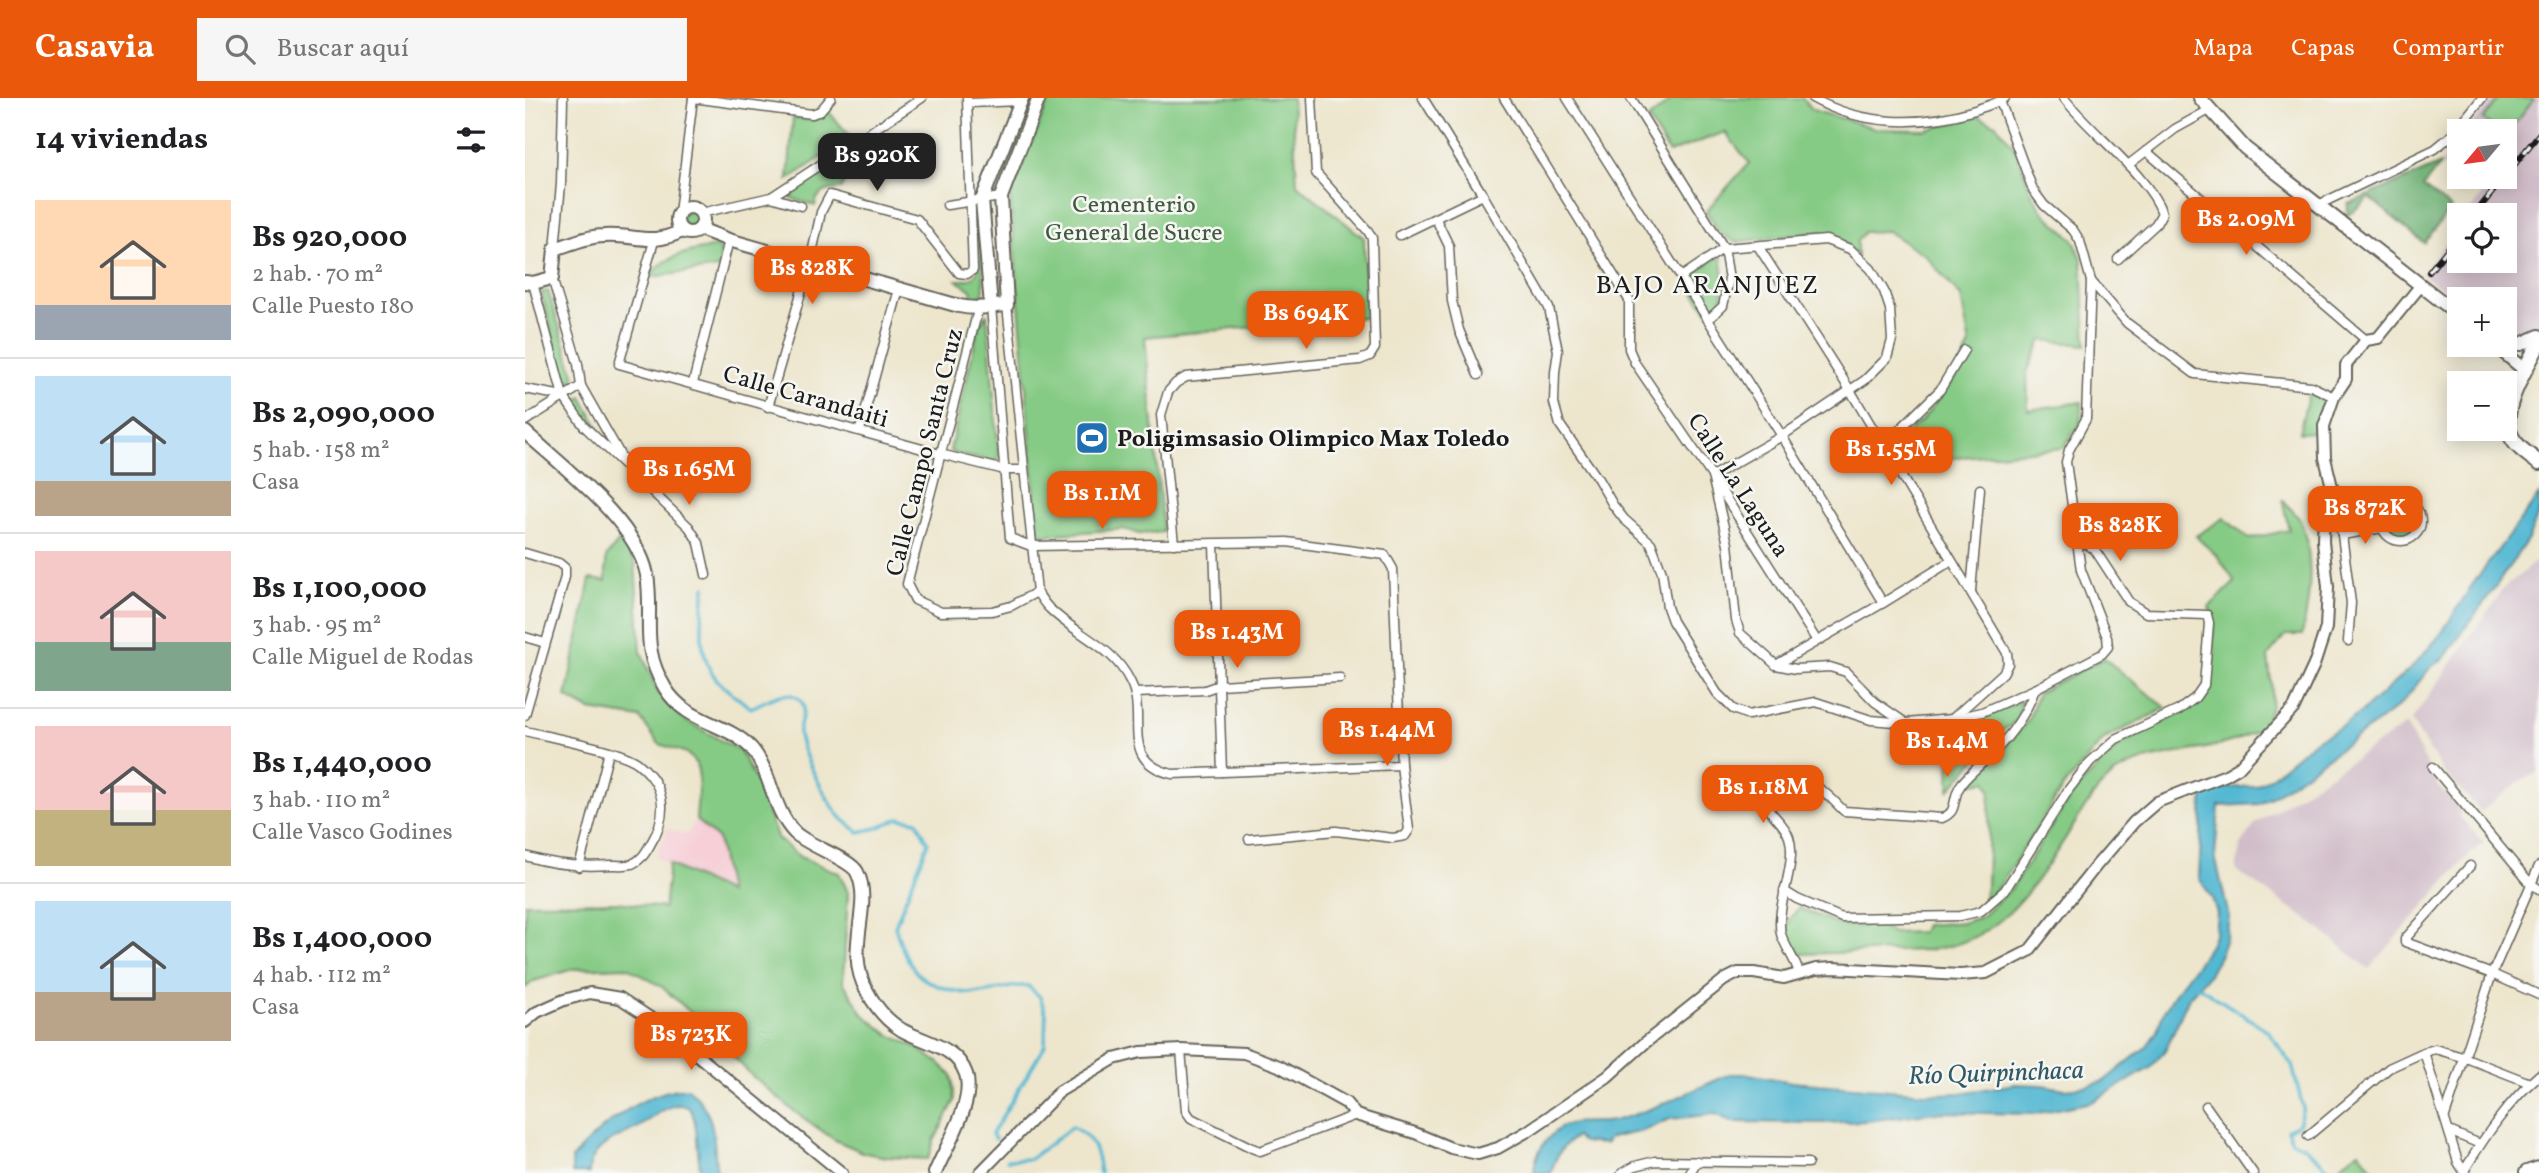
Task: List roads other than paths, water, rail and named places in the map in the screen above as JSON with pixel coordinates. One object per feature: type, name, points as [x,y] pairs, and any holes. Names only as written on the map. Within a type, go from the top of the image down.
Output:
[{"type":"highway","points":[[2539,343],[2512,399],[2507,426],[2512,439],[2539,463]]},
{"type":"highway","points":[[2527,1173],[2539,1169]]},
{"type":"main road","points":[[700,229],[729,240],[899,289],[985,308],[1007,305],[1001,197],[1039,98]]},
{"type":"main road","points":[[2201,98],[2245,148],[2447,306]]},
{"type":"main road","points":[[985,308],[976,200],[1021,99]]},
{"type":"main road","points":[[529,283],[552,278],[555,249],[603,236],[654,241],[682,231],[693,233],[700,229],[703,221],[701,213],[690,207],[678,213],[677,222],[682,231]]},
{"type":"main road","points":[[2517,344],[2539,336]]},
{"type":"main road","points":[[2509,357],[2525,370]]},
{"type":"main road","points":[[525,432],[617,519],[633,540],[647,577],[647,641],[665,689],[692,715],[744,742],[753,751],[785,819],[794,832],[810,844],[851,865],[857,872],[862,897],[856,953],[859,973],[866,990],[889,1021],[902,1030],[947,1050],[964,1069],[967,1078],[966,1102],[937,1170]]},
{"type":"street","points":[[555,249],[563,98]]},
{"type":"street","points":[[678,213],[693,98],[812,114],[820,111],[831,98]]},
{"type":"street","points":[[701,213],[771,197],[922,98]]},
{"type":"street","points":[[1174,544],[1161,415],[1168,392],[1176,383],[1186,377],[1360,360],[1370,356],[1374,348],[1372,238],[1316,173],[1312,98]]},
{"type":"street","points":[[1423,98],[1549,308],[1558,351],[1554,403],[1560,425],[1613,505],[1624,519],[1651,543],[1660,564],[1672,621],[1717,693],[1733,709],[1748,715],[1816,702],[1871,720],[1906,723],[1952,719],[1982,712],[2035,689],[2102,654],[2108,647],[2107,637],[2081,570],[2066,462],[2069,450],[2086,419],[2091,281],[2080,241],[2073,230],[2043,205],[2033,190],[2003,99],[1964,113],[1923,122],[1853,116],[1812,98]]},
{"type":"street","name":"Calle La Laguna","points":[[1504,98],[1629,300],[1629,349],[1635,363],[1712,476],[1817,641]]},
{"type":"street","points":[[1567,98],[1782,436],[1883,603]]},
{"type":"street","points":[[1631,98],[1724,248],[1729,279],[1723,306],[1708,320]]},
{"type":"street","points":[[2064,98],[2158,202],[2162,214],[2156,224],[2118,259]]},
{"type":"street","points":[[2318,205],[2435,149],[2452,135],[2482,98]]},
{"type":"street","points":[[768,407],[810,262],[821,212],[830,195],[917,219],[960,273],[967,274],[973,270],[976,200],[968,100],[1021,99]]},
{"type":"street","points":[[2127,165],[2175,129],[2211,109]]},
{"type":"street","points":[[2146,151],[2366,340]]},
{"type":"street","points":[[1400,235],[1483,195]]},
{"type":"street","points":[[771,197],[801,206]]},
{"type":"street","points":[[947,205],[1001,197]]},
{"type":"street","points":[[1436,219],[1449,246],[1452,301],[1459,330],[1478,375]]},
{"type":"street","points":[[693,383],[729,240]]},
{"type":"street","points":[[1681,277],[1724,248],[1826,240],[1850,249],[1871,269],[1884,291],[1890,309],[1892,340],[1887,358],[1865,380],[1782,436],[1712,476],[1728,544],[1736,620],[1740,634],[1776,665],[1796,669],[1830,667],[1846,672],[1875,702],[1906,723]]},
{"type":"street","name":"Calle Carandaiti","points":[[654,241],[619,364],[940,454],[1005,470],[1023,470]]},
{"type":"street","points":[[1758,246],[1884,445],[2007,653],[2008,664],[2003,673],[1952,719]]},
{"type":"street","points":[[552,278],[578,364],[581,386],[627,467]]},
{"type":"street","points":[[2091,281],[2127,323],[2195,373],[2311,386],[2334,397]]},
{"type":"street","points":[[529,283],[563,396],[584,426],[689,527],[699,543],[706,575]]},
{"type":"street","points":[[2348,641],[2351,603],[2342,535],[2325,458],[2324,426],[2334,397],[2346,379],[2346,365],[2366,340],[2378,338],[2421,285]]},
{"type":"street","points":[[860,430],[899,289]]},
{"type":"street","points":[[1007,305],[1037,592],[1050,610],[1118,661],[1136,694],[1137,746],[1146,762],[1160,771],[1172,774],[1401,765]]},
{"type":"street","points":[[985,308],[1005,470],[1010,538],[1031,546],[1287,542],[1385,555],[1393,569],[1401,765],[1409,830],[1405,836],[1393,838],[1336,831],[1249,839]]},
{"type":"street","name":"Calle Campo Santa Cruz","points":[[985,308],[940,454],[907,584],[915,600],[941,612],[992,611],[1011,606],[1037,592]]},
{"type":"street","points":[[1884,445],[1940,390],[1964,350]]},
{"type":"street","points":[[525,421],[581,386]]},
{"type":"street","points":[[525,389],[563,396]]},
{"type":"street","points":[[1971,593],[1980,489]]},
{"type":"street","points":[[981,1173],[1060,1091],[1114,1059],[1141,1052],[1181,1050],[1244,1053],[1279,1066],[1346,1103],[1356,1115],[1415,1133],[1451,1149],[1478,1154],[1498,1148],[1528,1131],[1607,1077],[1724,980],[1738,973],[1784,978],[1816,969],[1833,968],[1959,975],[1986,973],[2029,951],[2096,866],[2134,822],[2157,802],[2238,768],[2294,708],[2314,665],[2326,628],[2328,587],[2323,541],[2324,512],[2333,491]]},
{"type":"street","points":[[2395,501],[2408,502],[2418,510],[2421,523],[2410,539],[2397,541],[2385,534],[2382,528],[2381,515],[2384,509],[2395,501]]},
{"type":"street","points":[[2342,535],[2382,528]]},
{"type":"street","points":[[1784,891],[1842,918],[1960,916],[1981,911],[2005,890],[2069,789],[2090,762],[2116,739],[2179,710],[2195,698],[2204,685],[2209,623],[2207,615],[2146,613],[2129,602],[2095,550],[2077,537]]},
{"type":"street","points":[[1214,544],[1222,772]]},
{"type":"street","points":[[525,553],[565,568],[565,577],[525,715]]},
{"type":"street","points":[[1776,665],[1951,561]]},
{"type":"street","points":[[525,637],[545,643]]},
{"type":"street","points":[[1136,694],[1205,690],[1219,685],[1339,678]]},
{"type":"street","points":[[1799,973],[1781,933],[1784,891],[1791,852],[1789,837],[1765,806],[1763,797],[1770,790],[1799,783],[1813,785],[1828,794],[1844,811],[1942,818],[1950,815],[1954,793],[1975,768],[1994,752],[2028,707],[2035,689]]},
{"type":"street","points":[[525,731],[609,752],[637,762],[651,776],[660,793],[663,810],[659,830],[643,858],[630,864],[579,867],[525,856]]},
{"type":"street","points":[[579,867],[609,752]]},
{"type":"street","points":[[2433,767],[2530,883],[2539,889]]},
{"type":"street","points":[[2470,866],[2405,942],[2492,974],[2539,995]]},
{"type":"street","points":[[2445,1116],[2492,974],[2539,866]]},
{"type":"street","points":[[525,1022],[537,1012],[564,1000],[590,993],[620,998],[658,1023],[842,1173]]},
{"type":"street","points":[[2308,1136],[2389,1068],[2435,1049],[2530,1083]]},
{"type":"street","points":[[1181,1050],[1186,1111],[1191,1118],[1260,1151],[1312,1129],[1356,1115]]},
{"type":"street","points":[[2424,1052],[2458,1162],[2464,1172],[2480,1144],[2515,1098],[2539,1075]]},
{"type":"street","points":[[2206,1106],[2253,1173]]},
{"type":"street","points":[[2449,1131],[2480,1144]]},
{"type":"street","points":[[1622,1173],[1635,1166],[1655,1161],[1808,1163]]},
{"type":"street","points":[[1690,1173],[1697,1161]]},
{"type":"water","points":[[2539,495],[2539,512],[2529,537],[2444,658],[2430,668],[2402,703],[2270,798],[2259,804],[2219,806],[2215,856],[2229,917],[2226,938],[2210,973],[2189,997],[2165,1051],[2150,1068],[2092,1102],[2033,1114],[1937,1112],[1867,1121],[1821,1123],[1733,1122],[1715,1114],[1670,1119],[1643,1131],[1609,1138],[1605,1144],[1583,1142],[1576,1137],[1560,1152],[1551,1173],[1534,1173],[1541,1148],[1560,1128],[1579,1122],[1606,1122],[1628,1117],[1730,1074],[1938,1094],[2015,1084],[2065,1089],[2104,1081],[2146,1047],[2156,1033],[2163,1013],[2175,993],[2209,947],[2215,932],[2217,913],[2212,898],[2199,878],[2203,796],[2212,789],[2256,786],[2271,777],[2317,739],[2358,715],[2412,667],[2441,634],[2472,585]]},
{"type":"water","points":[[688,1088],[705,1108],[709,1118],[714,1137],[717,1173],[701,1173],[693,1114],[690,1109],[678,1105],[665,1109],[601,1148],[591,1163],[589,1173],[572,1173],[572,1158],[624,1112],[655,1095]]},
{"type":"waterway","points":[[705,587],[702,638],[703,650],[712,673],[724,687],[751,708],[785,695],[800,700],[804,708],[799,731],[803,749],[840,817],[858,832],[877,828],[899,818],[917,821],[928,843],[895,926],[914,970],[932,983],[957,991],[980,993],[1028,986],[1040,997],[1046,1014],[1045,1045],[992,1134],[995,1139]]},
{"type":"waterway","points":[[2195,984],[2268,1031],[2292,1065],[2303,1108],[2298,1124],[2287,1130],[2292,1141],[2304,1146],[2333,1173]]},
{"type":"waterway","points":[[1007,1160],[1030,1159],[1072,1127],[1090,1140],[1100,1173]]},
{"type":"railway","points":[[2484,203],[2539,134]]},
{"type":"railway","points":[[2429,272],[2447,250]]},
{"type":"place","name":"Poligimsasio Olimpico Max Toledo","points":[[1092,438]]},
{"type":"district","name":"BAJO ARANJUEZ","points":[[1708,284]]},
{"type":"park label","name":"Cementerio General de Sucre","points":[[1134,218]]},
{"type":"water label","name":"Río Quirpinchaca","points":[[1996,1072]]}]
